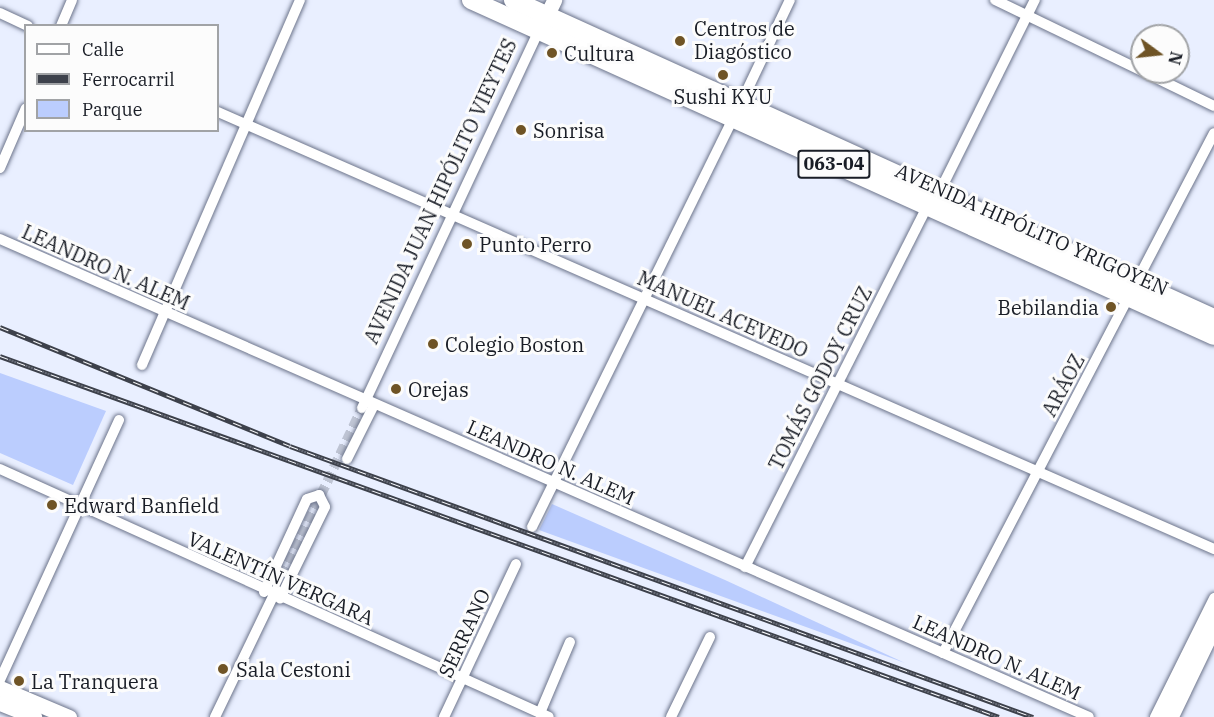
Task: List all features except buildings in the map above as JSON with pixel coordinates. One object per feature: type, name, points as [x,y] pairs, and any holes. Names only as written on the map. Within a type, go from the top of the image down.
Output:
[{"type":"main road","name":"AVENIDA HIPÓLITO YRIGOYEN","points":[[471,0],[546,15]]},
{"type":"main road","name":"AVENIDA HIPÓLITO YRIGOYEN","points":[[513,0],[737,110],[933,200],[1134,290],[1214,318]]},
{"type":"main road","name":"AVENIDA HIPÓLITO YRIGOYEN","points":[[1134,290],[1214,336]]},
{"type":"main road","points":[[1166,717],[1214,613]]},
{"type":"main road","points":[[0,688],[69,717]]},
{"type":"main road","points":[[0,702],[34,717]]},
{"type":"street","points":[[62,24],[72,0]]},
{"type":"street","points":[[142,365],[300,0]]},
{"type":"street","points":[[532,527],[790,0]]},
{"type":"street","points":[[995,0],[1130,65]]},
{"type":"street","name":"TOMÁS GODOY CRUZ","points":[[745,567],[1035,0]]},
{"type":"street","points":[[0,13],[24,24]]},
{"type":"street","name":"AVENIDA JUAN HIPÓLITO VIEYTES","points":[[347,459],[368,404],[452,213],[546,15]]},
{"type":"street","points":[[1169,84],[1214,106]]},
{"type":"street","name":"MANUEL ACEVEDO","points":[[219,112],[452,213],[1035,473],[1214,549]]},
{"type":"street","points":[[0,168],[24,113]]},
{"type":"street","name":"ARÁOZ","points":[[943,653],[1214,134]]},
{"type":"street","name":"LEANDRO N. ALEM","points":[[0,239],[368,404],[1089,717]]},
{"type":"street","points":[[0,680],[119,420]]},
{"type":"street","name":"VALENTÍN VERGARA","points":[[0,469],[545,715]]},
{"type":"street","points":[[215,717],[273,594],[307,499],[319,495],[325,507],[273,594]]},
{"type":"street","name":"SERRANO","points":[[444,717],[516,564]]},
{"type":"street","points":[[1155,717],[1214,598]]},
{"type":"street","points":[[1174,717],[1214,634]]},
{"type":"street","points":[[671,717],[710,637]]},
{"type":"street","points":[[545,715],[570,642]]},
{"type":"green space","points":[[0,373],[106,411],[73,485],[0,453]]},
{"type":"green space","points":[[552,504],[725,580],[905,663],[539,530]]},
{"type":"tunnel","points":[[276,590],[362,408]]},
{"type":"railway","points":[[0,327],[290,446],[1033,717]]},
{"type":"railway","points":[[0,356],[999,717]]},
{"type":"place","name":"Centros de Diagóstico","points":[[680,41]]},
{"type":"place","name":"Cultura","points":[[552,53]]},
{"type":"place","name":"Sushi KYU","points":[[723,75]]},
{"type":"place","name":"Sonrisa","points":[[521,130]]},
{"type":"place","name":"Punto Perro","points":[[467,244]]},
{"type":"place","name":"Bebilandia","points":[[1111,307]]},
{"type":"place","name":"Colegio Boston","points":[[433,344]]},
{"type":"place","name":"Orejas","points":[[396,389]]},
{"type":"place","name":"Edward Banfield","points":[[52,505]]},
{"type":"place","name":"Sala Cestoni","points":[[223,669]]},
{"type":"place","name":"La Tranquera","points":[[19,681]]}]
